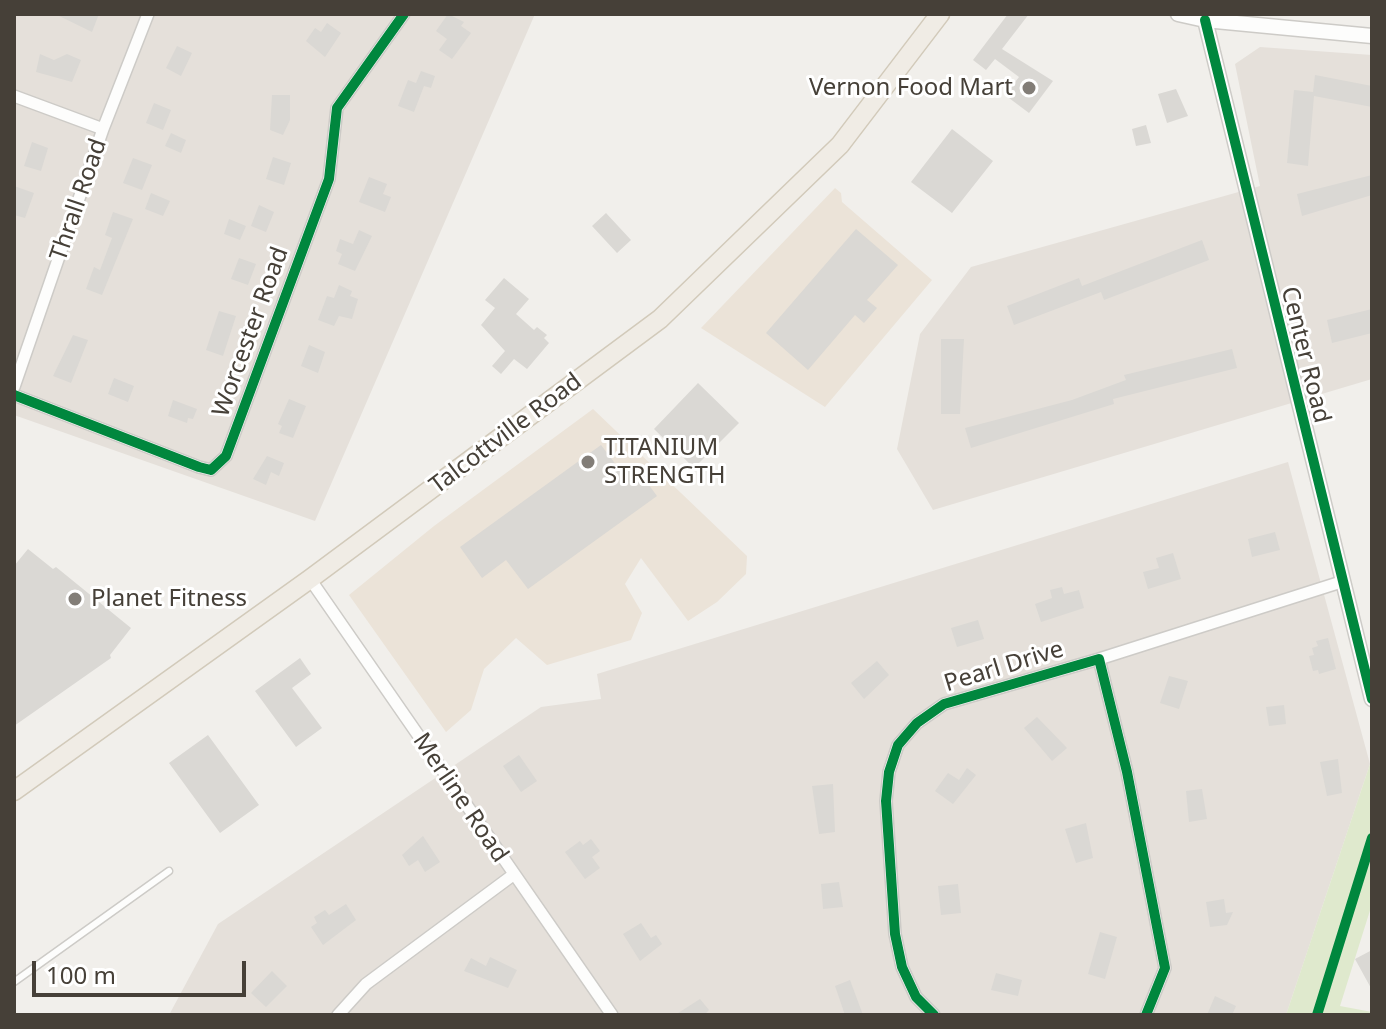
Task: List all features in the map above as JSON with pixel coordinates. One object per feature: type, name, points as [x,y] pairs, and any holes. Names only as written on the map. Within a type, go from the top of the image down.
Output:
[{"type":"main road","name":"Talcottville Road","points":[[14,791],[310,579],[660,319],[840,145],[940,14]]},
{"type":"street","name":"Thrall Road","points":[[14,387],[103,129],[148,14]]},
{"type":"street","name":"Worcester Road","points":[[14,395],[199,467],[211,470],[226,456],[329,179],[337,108],[404,14]]},
{"type":"street","points":[[1178,14],[1205,20],[1372,36]]},
{"type":"street","name":"Center Road","points":[[1205,20],[1372,699]]},
{"type":"street","points":[[14,96],[103,129]]},
{"type":"street","name":"Merline Road","points":[[310,579],[612,1015]]},
{"type":"street","name":"Pearl Drive","points":[[934,1015],[916,997],[902,967],[895,934],[886,801],[889,772],[898,745],[917,723],[944,704],[1099,659],[1341,582]]},
{"type":"street","name":"Pearl Drive","points":[[1099,659],[1133,803],[1165,968],[1146,1015]]},
{"type":"street","points":[[338,1015],[366,984],[513,875]]},
{"type":"lane","points":[[14,982],[169,871]]},
{"type":"shaded area","points":[[14,14],[535,14],[315,521],[14,415]]},
{"type":"shaded area","points":[[1260,47],[1372,55],[1372,379],[933,510],[897,449],[920,334],[971,267],[1260,186],[1235,64]]},
{"type":"shaded area","points":[[835,188],[841,193],[842,202],[932,280],[825,407],[701,328]]},
{"type":"shaded area","points":[[593,409],[747,556],[746,574],[717,602],[688,621],[641,558],[625,584],[642,613],[631,640],[547,665],[516,638],[484,669],[471,710],[446,732],[349,595],[434,526]]},
{"type":"shaded area","points":[[1288,462],[1370,764],[1286,1015],[169,1015],[218,924],[541,707],[601,699],[597,674]]},
{"type":"green space","points":[[1370,764],[1372,904],[1340,1006],[1372,1012],[1372,1015],[1286,1015]]},
{"type":"building","points":[[55,14],[99,14],[92,32]]},
{"type":"building","points":[[448,14],[464,22],[461,26],[471,33],[452,59],[439,50],[447,39],[436,31]]},
{"type":"building","points":[[1008,14],[1029,14],[1002,49],[1053,81],[1029,113],[1005,95],[1019,77],[995,59],[986,70],[973,60]]},
{"type":"building","points":[[327,23],[341,33],[325,57],[306,41],[315,28],[321,32]]},
{"type":"building","points":[[177,46],[192,53],[181,76],[166,68]]},
{"type":"building","points":[[40,54],[54,60],[67,54],[81,60],[72,82],[36,72]]},
{"type":"building","points":[[421,71],[435,76],[431,88],[424,86],[414,112],[398,106],[408,80],[416,83]]},
{"type":"building","points":[[1315,75],[1372,86],[1372,107],[1314,96],[1308,166],[1287,163],[1294,90],[1313,92]]},
{"type":"building","points":[[1176,89],[1188,116],[1167,123],[1158,94]]},
{"type":"building","points":[[272,95],[290,95],[290,120],[283,135],[270,130]]},
{"type":"building","points":[[154,103],[171,110],[163,130],[146,123]]},
{"type":"building","points":[[1146,125],[1151,143],[1136,146],[1132,129]]},
{"type":"building","points":[[952,129],[993,161],[952,213],[911,182]]},
{"type":"building","points":[[171,133],[186,140],[181,153],[165,146]]},
{"type":"building","points":[[32,142],[48,148],[41,171],[24,166]]},
{"type":"building","points":[[273,157],[291,163],[284,185],[266,179]]},
{"type":"building","points":[[133,158],[152,165],[142,190],[123,183]]},
{"type":"building","points":[[1372,175],[1372,195],[1302,216],[1297,194]]},
{"type":"building","points":[[369,177],[387,184],[383,194],[391,197],[385,212],[359,202]]},
{"type":"building","points":[[14,186],[34,193],[25,218],[14,215]]},
{"type":"building","points":[[151,193],[170,201],[163,216],[145,209]]},
{"type":"building","points":[[259,205],[274,212],[266,232],[251,226]]},
{"type":"building","points":[[113,212],[133,219],[102,295],[86,289],[94,267],[100,270],[112,238],[105,235]]},
{"type":"building","points":[[606,213],[631,240],[617,253],[592,226]]},
{"type":"building","points":[[229,219],[246,226],[240,240],[224,234]]},
{"type":"building","points":[[856,229],[898,265],[867,300],[877,308],[864,323],[855,315],[808,370],[766,333]]},
{"type":"building","points":[[359,230],[372,236],[355,271],[338,264],[342,254],[336,251],[340,239],[353,244]]},
{"type":"building","points":[[1202,240],[1209,260],[1104,300],[1101,292],[1014,325],[1007,306],[1079,278],[1082,286]]},
{"type":"building","points":[[239,258],[256,264],[248,285],[231,279]]},
{"type":"building","points":[[504,278],[529,299],[516,314],[534,330],[537,327],[547,335],[544,338],[549,343],[527,369],[514,359],[501,374],[492,366],[505,351],[481,325],[495,308],[485,300]]},
{"type":"building","points":[[339,285],[352,291],[350,296],[358,299],[352,319],[339,316],[334,326],[318,320],[327,296],[334,298]]},
{"type":"building","points":[[1372,309],[1372,333],[1332,343],[1327,320]]},
{"type":"building","points":[[219,311],[236,316],[223,356],[206,350]]},
{"type":"building","points":[[73,335],[88,340],[71,383],[53,376]]},
{"type":"building","points":[[941,339],[964,339],[960,414],[941,414]]},
{"type":"building","points":[[309,345],[325,352],[318,373],[301,366]]},
{"type":"building","points":[[1232,349],[1237,368],[1113,399],[1114,404],[971,448],[965,428],[1072,400],[1126,380],[1124,375]]},
{"type":"building","points":[[114,378],[134,386],[128,402],[108,394]]},
{"type":"building","points":[[698,383],[739,423],[694,468],[654,429]]},
{"type":"building","points":[[289,399],[306,406],[293,438],[279,433],[282,426],[278,424]]},
{"type":"building","points":[[173,400],[197,409],[193,419],[188,418],[187,423],[168,416]]},
{"type":"building","points":[[601,445],[623,474],[634,465],[657,496],[528,589],[506,560],[482,578],[460,547]]},
{"type":"building","points":[[267,456],[284,463],[279,476],[271,472],[266,485],[253,479]]},
{"type":"building","points":[[1275,532],[1280,550],[1252,557],[1248,539]]},
{"type":"building","points":[[28,549],[53,569],[56,567],[131,628],[110,655],[111,658],[14,726],[14,566]]},
{"type":"building","points":[[1173,553],[1181,579],[1148,589],[1143,572],[1159,568],[1156,558]]},
{"type":"building","points":[[1062,587],[1064,594],[1079,590],[1084,608],[1041,622],[1035,604],[1052,598],[1050,590]]},
{"type":"building","points":[[978,620],[984,639],[957,647],[951,628]]},
{"type":"building","points":[[1328,638],[1336,669],[1319,674],[1318,670],[1313,671],[1309,656],[1314,655],[1312,648],[1318,646],[1316,641]]},
{"type":"building","points":[[300,658],[311,674],[292,688],[322,728],[296,747],[255,691]]},
{"type":"building","points":[[877,661],[889,675],[864,699],[851,683]]},
{"type":"building","points":[[1169,676],[1188,681],[1179,709],[1160,703]]},
{"type":"building","points":[[1284,705],[1286,724],[1269,726],[1266,707]]},
{"type":"building","points":[[1037,717],[1067,748],[1052,761],[1024,728]]},
{"type":"building","points":[[208,735],[259,805],[220,833],[169,763]]},
{"type":"building","points":[[519,755],[537,781],[521,792],[503,766]]},
{"type":"building","points":[[1338,759],[1342,793],[1327,796],[1320,762]]},
{"type":"building","points":[[967,768],[976,775],[953,804],[935,791],[948,773],[959,780]]},
{"type":"building","points":[[833,784],[835,832],[819,834],[812,786]]},
{"type":"building","points":[[1202,789],[1207,819],[1189,822],[1186,791]]},
{"type":"building","points":[[1086,823],[1093,858],[1076,863],[1065,829]]},
{"type":"building","points":[[423,836],[440,862],[425,872],[418,860],[409,866],[402,855]]},
{"type":"building","points":[[591,839],[600,851],[592,857],[600,868],[585,879],[565,852],[580,841],[583,845]]},
{"type":"building","points":[[839,882],[843,907],[823,909],[821,884]]},
{"type":"building","points":[[958,884],[961,913],[941,915],[938,886]]},
{"type":"building","points":[[1224,899],[1226,913],[1233,912],[1227,925],[1210,927],[1206,902]]},
{"type":"building","points":[[346,904],[356,920],[323,945],[311,927],[317,923],[314,917],[325,910],[329,915]]},
{"type":"building","points":[[641,923],[651,938],[656,935],[662,944],[640,961],[623,934]]},
{"type":"building","points":[[1100,932],[1117,937],[1105,979],[1088,974]]},
{"type":"building","points":[[1372,950],[1372,990],[1355,959]]},
{"type":"building","points":[[490,957],[517,970],[508,988],[464,971],[471,958],[486,966]]},
{"type":"building","points":[[272,971],[287,986],[266,1007],[251,993]]},
{"type":"building","points":[[996,973],[1022,980],[1018,996],[991,990]]},
{"type":"building","points":[[850,980],[863,1015],[845,1015],[835,986]]},
{"type":"building","points":[[1215,996],[1236,1006],[1232,1015],[1207,1015]]},
{"type":"building","points":[[700,999],[709,1010],[704,1015],[675,1015]]},
{"type":"cycle path","points":[[14,395],[199,467],[211,470],[226,456],[329,179],[337,108],[404,14]]},
{"type":"cycle path","points":[[1205,20],[1372,699]]},
{"type":"cycle path","points":[[934,1015],[916,997],[902,967],[895,934],[886,801],[889,772],[898,745],[917,723],[944,704],[1099,659],[1127,772],[1165,968],[1146,1015]]},
{"type":"cycle path","points":[[1317,1015],[1372,838]]},
{"type":"place","name":"Vernon Food Mart","points":[[1029,88]]},
{"type":"place","name":"TITANIUM STRENGTH","points":[[588,462]]},
{"type":"place","name":"Planet Fitness","points":[[75,599]]}]
